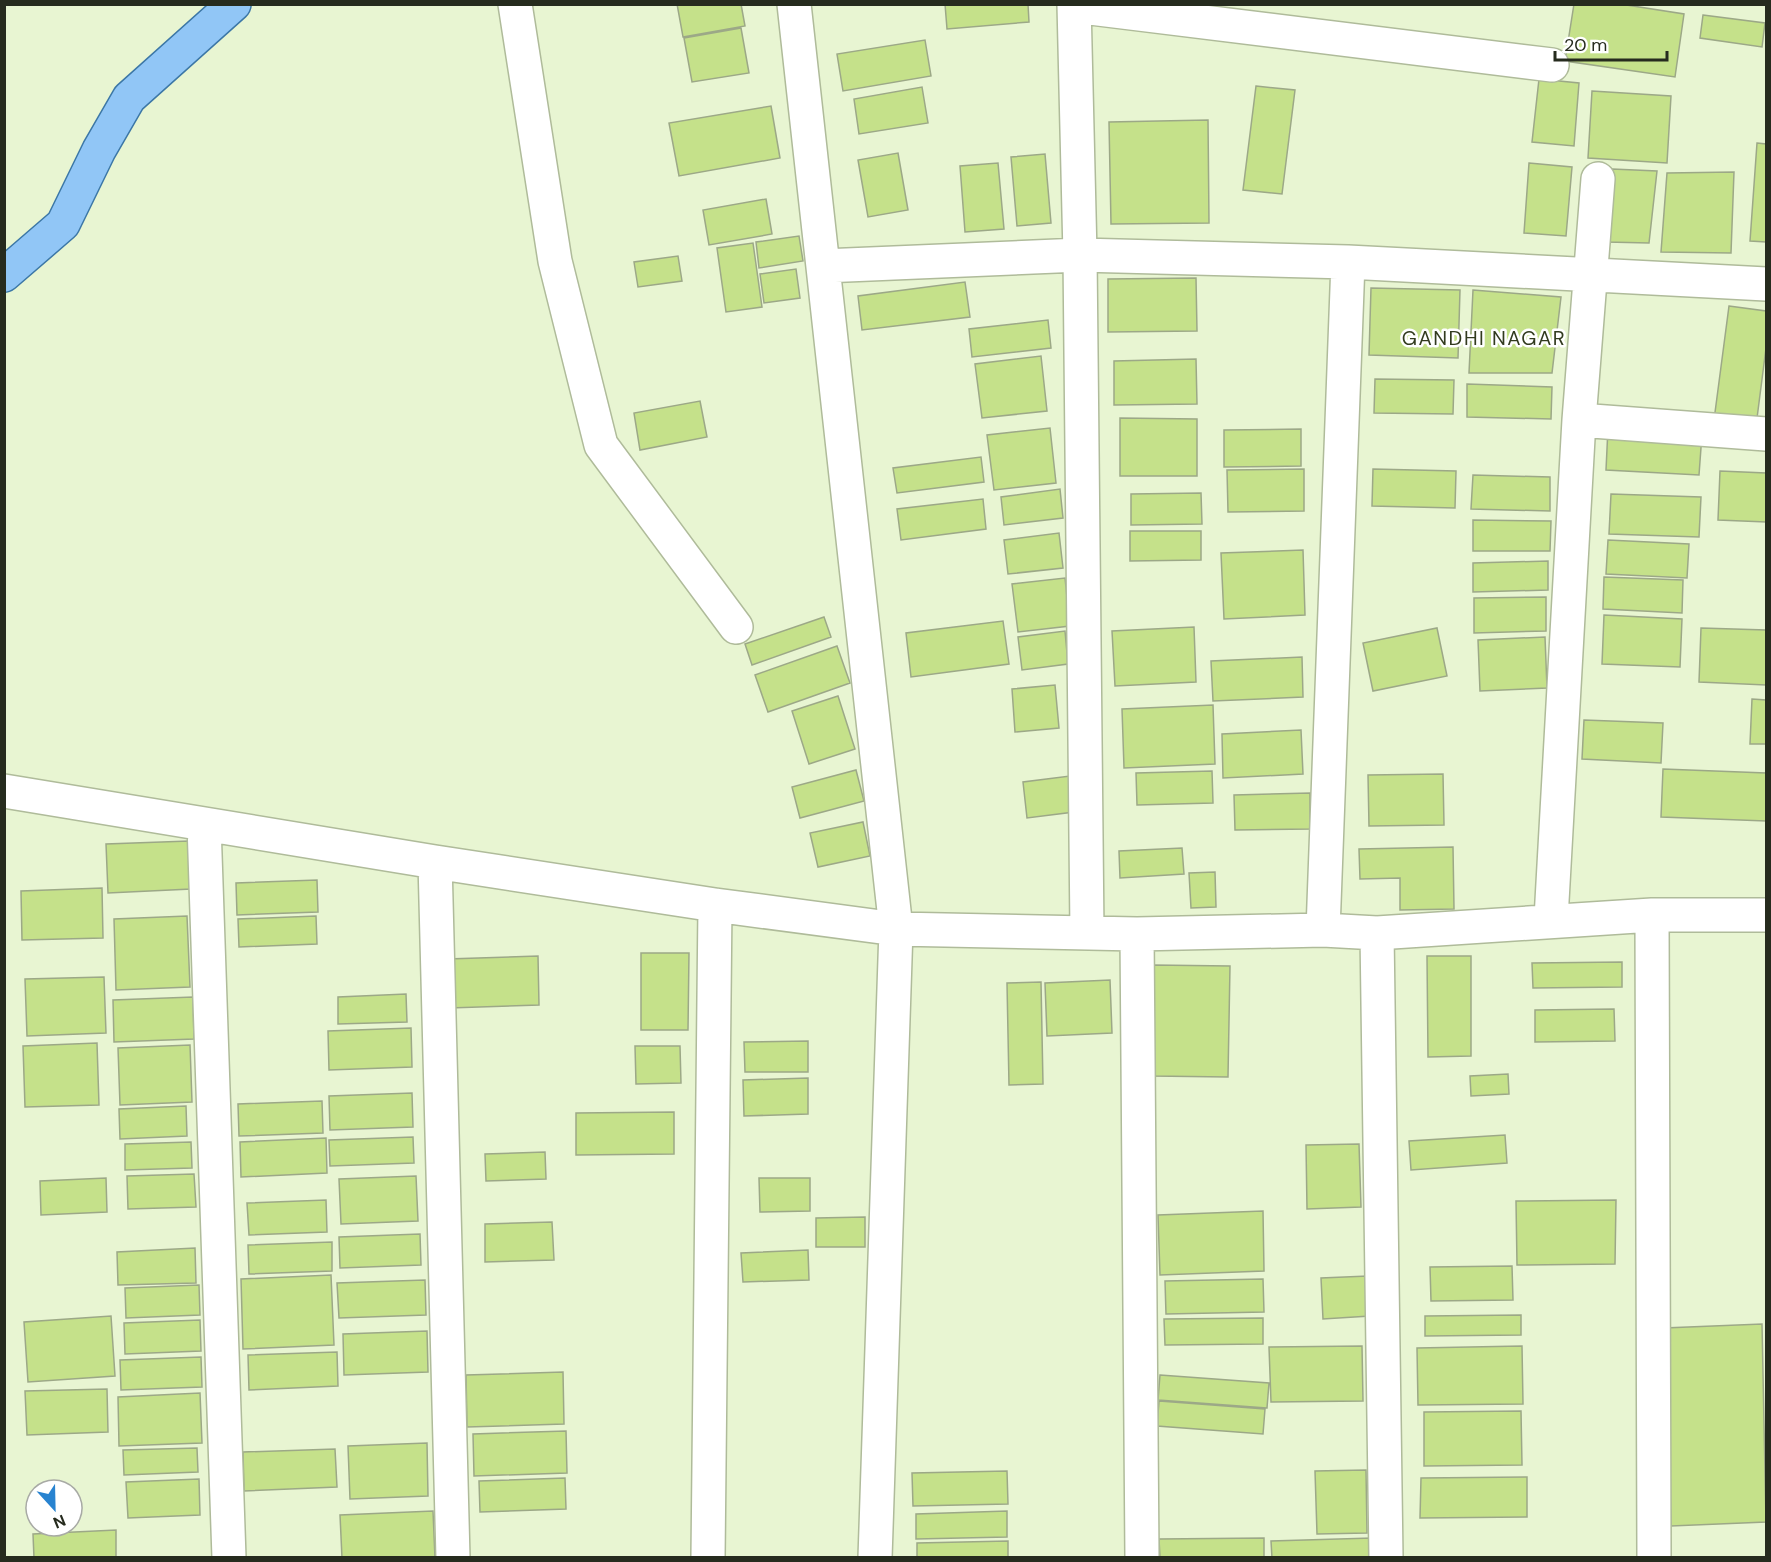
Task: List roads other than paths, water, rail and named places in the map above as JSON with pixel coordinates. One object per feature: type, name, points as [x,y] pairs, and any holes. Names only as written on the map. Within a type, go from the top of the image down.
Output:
[{"type":"main road","points":[[4,274],[63,224],[99,150],[129,98],[234,4]]},
{"type":"street","points":[[515,4],[555,261],[601,445],[736,627]]},
{"type":"street","points":[[794,4],[896,929],[875,1557]]},
{"type":"street","points":[[1087,933],[1080,255],[1074,5],[1552,65]]},
{"type":"street","points":[[1551,919],[1579,420],[1598,179]]},
{"type":"street","points":[[823,266],[1080,255],[1348,262],[1592,273],[1767,284]]},
{"type":"street","points":[[1323,930],[1348,262]]},
{"type":"street","points":[[1579,420],[1767,434]]},
{"type":"street","points":[[4,790],[435,862],[715,905],[896,929],[1137,934],[1323,930],[1377,933],[1551,919],[1652,915],[1767,915]]},
{"type":"street","points":[[204,825],[229,1557]]},
{"type":"street","points":[[435,862],[453,1557]]},
{"type":"street","points":[[708,1557],[715,905]]},
{"type":"street","points":[[1652,915],[1654,1557]]},
{"type":"street","points":[[1377,933],[1386,1557]]},
{"type":"street","points":[[1137,934],[1142,1557]]},
{"type":"district","name":"GANDHI NAGAR","points":[[1484,338]]}]
